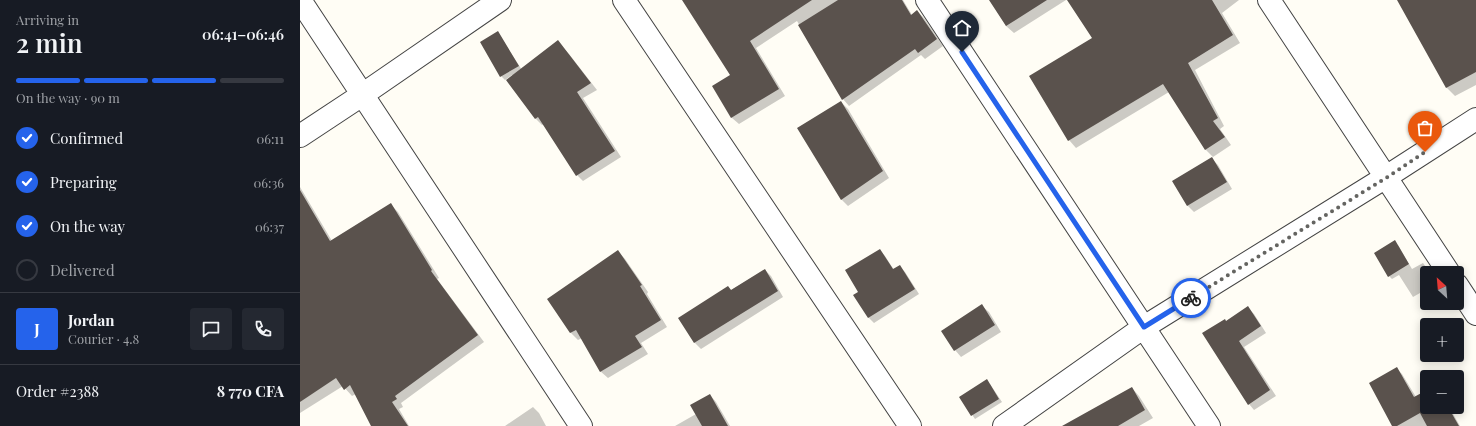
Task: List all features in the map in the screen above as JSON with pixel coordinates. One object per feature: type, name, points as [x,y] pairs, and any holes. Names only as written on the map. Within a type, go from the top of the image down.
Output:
[{"type":"street","points":[[300,0],[581,426]]},
{"type":"street","points":[[300,136],[500,0]]},
{"type":"street","points":[[624,0],[910,426]]},
{"type":"street","points":[[927,0],[1209,426]]},
{"type":"street","points":[[1269,0],[1444,266]]},
{"type":"street","points":[[1004,426],[1144,327],[1386,178],[1476,119]]},
{"type":"street","points":[[1464,296],[1476,314]]},
{"type":"building","points":[[682,0],[812,0],[750,41],[779,89],[731,118],[712,86],[730,75]]},
{"type":"building","points":[[838,0],[902,0],[911,15],[917,10],[937,39],[918,53],[915,49],[842,100],[798,25]]},
{"type":"building","points":[[989,0],[1047,0],[1006,26]]},
{"type":"building","points":[[1067,0],[1212,0],[1233,35],[1188,63],[1218,118],[1213,121],[1225,137],[1205,150],[1163,84],[1068,141],[1029,76],[1092,38]]},
{"type":"building","points":[[1397,0],[1476,0],[1476,72],[1446,88]]},
{"type":"building","points":[[498,31],[519,66],[500,77],[480,42]]},
{"type":"building","points":[[558,40],[591,83],[577,92],[615,151],[576,176],[538,117],[535,119],[506,80]]},
{"type":"building","points":[[841,101],[883,171],[841,200],[797,128]]},
{"type":"building","points":[[1212,157],[1227,182],[1187,206],[1172,181]]},
{"type":"building","points":[[300,190],[330,241],[391,203],[432,270],[431,271],[478,335],[395,396],[397,399],[392,402],[408,426],[371,426],[350,385],[344,390],[336,378],[300,402]]},
{"type":"building","points":[[1395,240],[1409,264],[1388,277],[1374,253]]},
{"type":"building","points":[[880,249],[893,269],[900,265],[915,289],[868,318],[853,295],[858,292],[845,270]]},
{"type":"building","points":[[618,250],[642,285],[640,286],[661,320],[635,336],[642,347],[600,372],[576,330],[570,333],[547,299]]},
{"type":"building","points":[[765,269],[778,291],[694,343],[678,318],[728,286],[731,290]]},
{"type":"building","points":[[982,304],[995,325],[954,351],[941,331]]},
{"type":"building","points":[[1248,306],[1261,326],[1239,341],[1270,390],[1248,405],[1202,333],[1225,319],[1226,321]]},
{"type":"building","points":[[1397,367],[1414,397],[1420,394],[1420,413],[1397,426],[1392,426],[1369,383]]},
{"type":"building","points":[[987,379],[999,399],[971,416],[959,397]]},
{"type":"building","points":[[1132,387],[1145,410],[1118,426],[1062,426]]},
{"type":"building","points":[[710,394],[728,426],[702,426],[690,405]]},
{"type":"building","points":[[1421,414],[1452,414],[1459,426],[1427,426]]},
{"type":"way so far","points":[[1191,298],[1386,178],[1425,152]]},
{"type":"route","points":[[962,52],[1144,327],[1191,298]]}]
